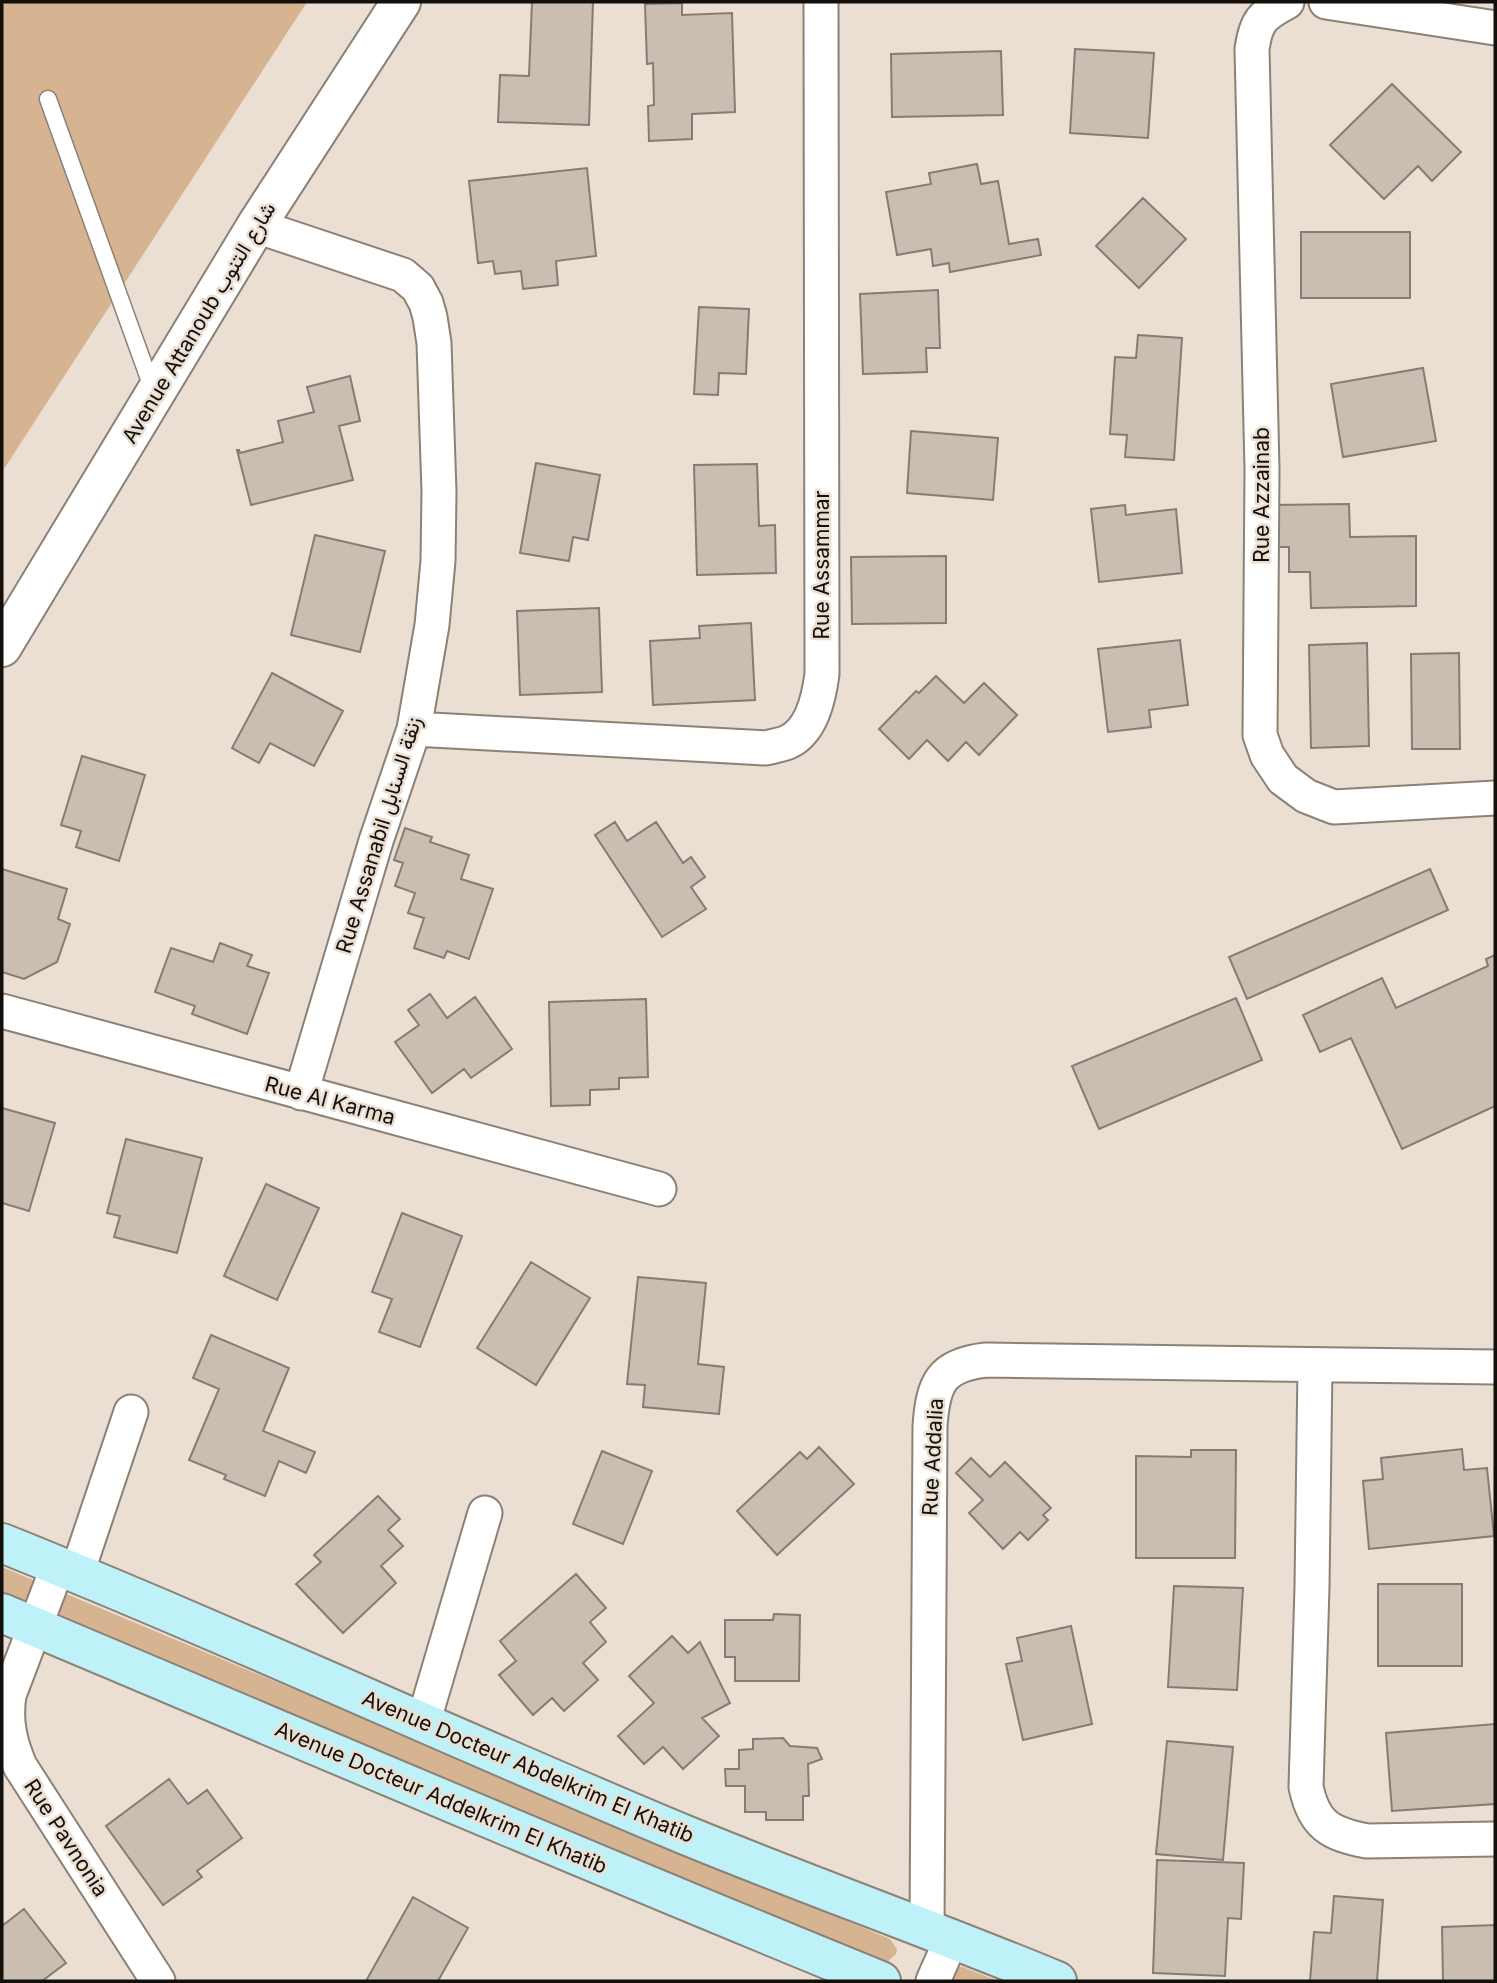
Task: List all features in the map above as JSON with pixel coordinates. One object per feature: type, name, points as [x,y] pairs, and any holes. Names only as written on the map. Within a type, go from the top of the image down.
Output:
[{"type":"main road","name":"Avenue Docteur Abdelkrim El Khatib","points":[[2,1543],[687,1835],[1057,1981]]},
{"type":"main road","name":"Avenue Docteur Addelkrim El Khatib","points":[[18,1620],[651,1888],[881,1981]]},
{"type":"street","name":"Avenue Attanoub شارع التنوب","points":[[2,647],[256,226],[401,2]]},
{"type":"street","name":"Rue Assammar","points":[[414,729],[766,748],[790,741],[804,728],[820,694],[822,674],[821,2]]},
{"type":"street","name":"Rue Azzainab","points":[[1287,2],[1260,19],[1255,29],[1252,49],[1262,469],[1260,735],[1267,755],[1283,779],[1306,796],[1334,807],[1495,799]]},
{"type":"street","points":[[1326,2],[1494,20]]},
{"type":"street","name":"Rue Assanabil زنقة السنابل","points":[[256,226],[403,275],[418,288],[430,317],[434,343],[439,492],[438,561],[432,625],[414,729],[376,841],[301,1093]]},
{"type":"street","name":"Rue Al Karma","points":[[2,1011],[659,1189]]},
{"type":"street","name":"Rue Addalia","points":[[939,1933],[930,1426],[931,1403],[944,1375],[953,1367],[967,1362],[986,1360],[1495,1367]]},
{"type":"street","points":[[1315,1365],[1306,1787],[1310,1806],[1328,1828],[1337,1834],[1358,1839],[1495,1839]]},
{"type":"street","name":"Rue Pavnonia","points":[[131,1412],[67,1569],[18,1620],[6,1713],[12,1747],[20,1766],[158,1981]]},
{"type":"street","points":[[422,1723],[485,1513]]},
{"type":"street","points":[[933,1981],[939,1933]]},
{"type":"lane","points":[[48,99],[155,396]]},
{"type":"shaded area","points":[[2,2],[307,2],[2,472]]},
{"type":"shaded area","points":[[2,1567],[890,1939],[897,1949],[896,1954],[887,1962],[881,1961],[2,1592]]},
{"type":"shaded area","points":[[958,1967],[998,1981],[952,1981],[951,1975]]},
{"type":"building","points":[[532,2],[593,2],[589,125],[498,122],[500,75],[529,76]]},
{"type":"building","points":[[682,3],[682,15],[732,13],[735,112],[692,114],[692,139],[649,141],[648,106],[654,105],[653,63],[647,64],[645,4]]},
{"type":"building","points":[[1075,49],[1154,53],[1148,138],[1070,133]]},
{"type":"building","points":[[1001,51],[1003,115],[892,117],[891,54]]},
{"type":"building","points":[[1392,84],[1461,152],[1432,181],[1418,166],[1384,199],[1330,145]]},
{"type":"building","points":[[977,164],[981,184],[998,181],[1009,244],[1038,239],[1041,255],[950,272],[949,263],[933,266],[931,249],[897,255],[886,192],[931,184],[929,173]]},
{"type":"building","points":[[587,168],[596,256],[556,261],[558,285],[523,289],[521,271],[495,274],[493,261],[478,263],[469,181]]},
{"type":"building","points":[[1143,198],[1186,239],[1139,288],[1096,246]]},
{"type":"building","points":[[1301,232],[1410,232],[1410,298],[1301,298]]},
{"type":"building","points":[[938,290],[940,348],[926,348],[927,372],[863,374],[860,294]]},
{"type":"building","points":[[699,307],[749,309],[746,374],[719,373],[718,395],[694,394]]},
{"type":"building","points":[[1138,335],[1182,338],[1174,460],[1125,457],[1127,435],[1110,434],[1115,357],[1136,358]]},
{"type":"building","points":[[1423,368],[1436,441],[1343,457],[1331,384]]},
{"type":"building","points":[[350,376],[360,421],[339,426],[353,480],[251,505],[237,450],[240,453],[283,442],[278,421],[314,412],[307,387]]},
{"type":"building","points":[[911,431],[998,438],[993,500],[907,493]]},
{"type":"building","points":[[536,463],[600,475],[588,540],[573,537],[569,561],[520,553]]},
{"type":"building","points":[[757,464],[759,526],[775,525],[776,573],[697,575],[694,465]]},
{"type":"building","points":[[1349,504],[1350,537],[1416,536],[1416,606],[1311,608],[1310,572],[1289,572],[1289,547],[1270,547],[1269,505]]},
{"type":"building","points":[[1125,505],[1126,515],[1176,509],[1182,573],[1099,582],[1091,509]]},
{"type":"building","points":[[315,535],[385,551],[360,652],[291,635]]},
{"type":"building","points":[[946,556],[946,623],[852,624],[851,557]]},
{"type":"building","points":[[599,608],[602,692],[520,695],[517,611]]},
{"type":"building","points":[[751,623],[755,700],[653,705],[650,641],[700,638],[699,626]]},
{"type":"building","points":[[1180,640],[1188,705],[1149,710],[1151,727],[1108,732],[1098,649]]},
{"type":"building","points":[[1367,643],[1369,746],[1311,748],[1309,645]]},
{"type":"building","points":[[1459,653],[1460,749],[1412,749],[1411,654]]},
{"type":"building","points":[[272,673],[343,711],[314,766],[270,743],[259,763],[232,748]]},
{"type":"building","points":[[936,676],[964,703],[984,683],[1017,715],[979,755],[966,742],[948,761],[927,740],[909,759],[879,729],[916,691],[919,693]]},
{"type":"building","points":[[82,756],[145,775],[119,861],[76,847],[81,831],[61,825]]},
{"type":"building","points":[[615,822],[627,841],[656,822],[683,863],[691,857],[705,877],[691,887],[706,909],[662,937],[595,835]]},
{"type":"building","points":[[405,828],[432,837],[430,842],[469,855],[461,879],[493,889],[469,959],[447,951],[444,958],[414,948],[424,918],[408,913],[415,893],[395,886],[403,863],[394,860]]},
{"type":"building","points":[[2,869],[67,889],[58,919],[70,924],[57,962],[24,979],[2,972]]},
{"type":"building","points":[[1430,869],[1448,910],[1247,999],[1229,957]]},
{"type":"building","points":[[220,943],[252,955],[247,966],[269,973],[247,1034],[192,1014],[195,1006],[155,992],[171,948],[213,962]]},
{"type":"building","points":[[1495,955],[1495,1106],[1402,1149],[1351,1038],[1320,1052],[1303,1015],[1382,978],[1396,1008],[1488,966],[1486,959]]},
{"type":"building","points":[[430,994],[447,1018],[475,997],[512,1049],[471,1078],[464,1069],[432,1093],[395,1042],[419,1025],[408,1010]]},
{"type":"building","points":[[1236,998],[1262,1060],[1099,1129],[1072,1066]]},
{"type":"building","points":[[646,999],[648,1077],[619,1078],[619,1089],[590,1090],[590,1105],[551,1106],[549,1002]]},
{"type":"building","points":[[2,1108],[55,1123],[29,1211],[2,1203]]},
{"type":"building","points":[[126,1139],[202,1158],[177,1253],[114,1237],[120,1216],[107,1213]]},
{"type":"building","points":[[266,1184],[319,1208],[277,1300],[224,1276]]},
{"type":"building","points":[[402,1213],[462,1236],[420,1347],[379,1332],[392,1299],[372,1292]]},
{"type":"building","points":[[531,1262],[590,1298],[536,1385],[477,1348]]},
{"type":"building","points":[[638,1277],[706,1283],[698,1364],[724,1367],[719,1414],[643,1407],[645,1385],[627,1384]]},
{"type":"building","points":[[211,1335],[289,1368],[263,1431],[315,1452],[306,1473],[279,1461],[265,1496],[224,1479],[226,1475],[189,1460],[219,1389],[193,1378]]},
{"type":"building","points":[[819,1447],[854,1484],[777,1555],[737,1511],[800,1452],[807,1459]]},
{"type":"building","points":[[1462,1449],[1464,1470],[1487,1468],[1494,1536],[1369,1549],[1363,1481],[1383,1479],[1381,1458]]},
{"type":"building","points":[[1191,1450],[1236,1450],[1235,1558],[1136,1558],[1136,1456],[1191,1457]]},
{"type":"building","points":[[602,1451],[652,1471],[623,1544],[573,1524]]},
{"type":"building","points":[[971,1458],[990,1477],[1005,1462],[1051,1508],[1043,1515],[1048,1520],[1028,1540],[1020,1532],[1003,1549],[969,1513],[983,1500],[956,1473]]},
{"type":"building","points":[[378,1496],[400,1519],[388,1530],[403,1546],[381,1566],[396,1583],[343,1633],[296,1584],[321,1562],[314,1555]]},
{"type":"building","points":[[576,1574],[606,1608],[590,1622],[606,1642],[583,1663],[598,1680],[564,1711],[552,1698],[533,1715],[499,1675],[516,1661],[500,1641]]},
{"type":"building","points":[[1378,1584],[1462,1584],[1462,1666],[1378,1666]]},
{"type":"building","points":[[1174,1586],[1243,1588],[1237,1690],[1168,1687]]},
{"type":"building","points":[[774,1614],[800,1615],[799,1681],[735,1681],[735,1657],[725,1657],[725,1620],[773,1620]]},
{"type":"building","points":[[1071,1626],[1092,1724],[1023,1740],[1006,1664],[1022,1661],[1017,1638]]},
{"type":"building","points":[[672,1636],[688,1653],[700,1642],[730,1703],[702,1718],[719,1736],[683,1769],[663,1747],[644,1764],[618,1736],[654,1703],[629,1676]]},
{"type":"building","points":[[1495,1724],[1495,1804],[1392,1811],[1386,1733]]},
{"type":"building","points":[[783,1738],[790,1746],[817,1748],[822,1759],[808,1764],[809,1796],[803,1796],[803,1820],[766,1820],[766,1812],[745,1812],[745,1786],[726,1786],[725,1769],[739,1769],[739,1750],[753,1749],[753,1739]]},
{"type":"building","points":[[1167,1741],[1233,1747],[1223,1860],[1156,1854]]},
{"type":"building","points":[[169,1779],[188,1804],[207,1790],[242,1838],[197,1871],[202,1877],[163,1905],[106,1826]]},
{"type":"building","points":[[1157,1860],[1244,1863],[1241,1919],[1228,1918],[1225,1976],[1153,1973]]},
{"type":"building","points":[[1334,1896],[1383,1900],[1377,1981],[1310,1981],[1314,1932],[1331,1933]]},
{"type":"building","points":[[413,1897],[468,1928],[438,1981],[366,1981]]},
{"type":"building","points":[[24,1909],[66,1963],[42,1981],[2,1981],[2,1926]]},
{"type":"building","points":[[1495,1925],[1495,1981],[1443,1981],[1442,1927]]}]
